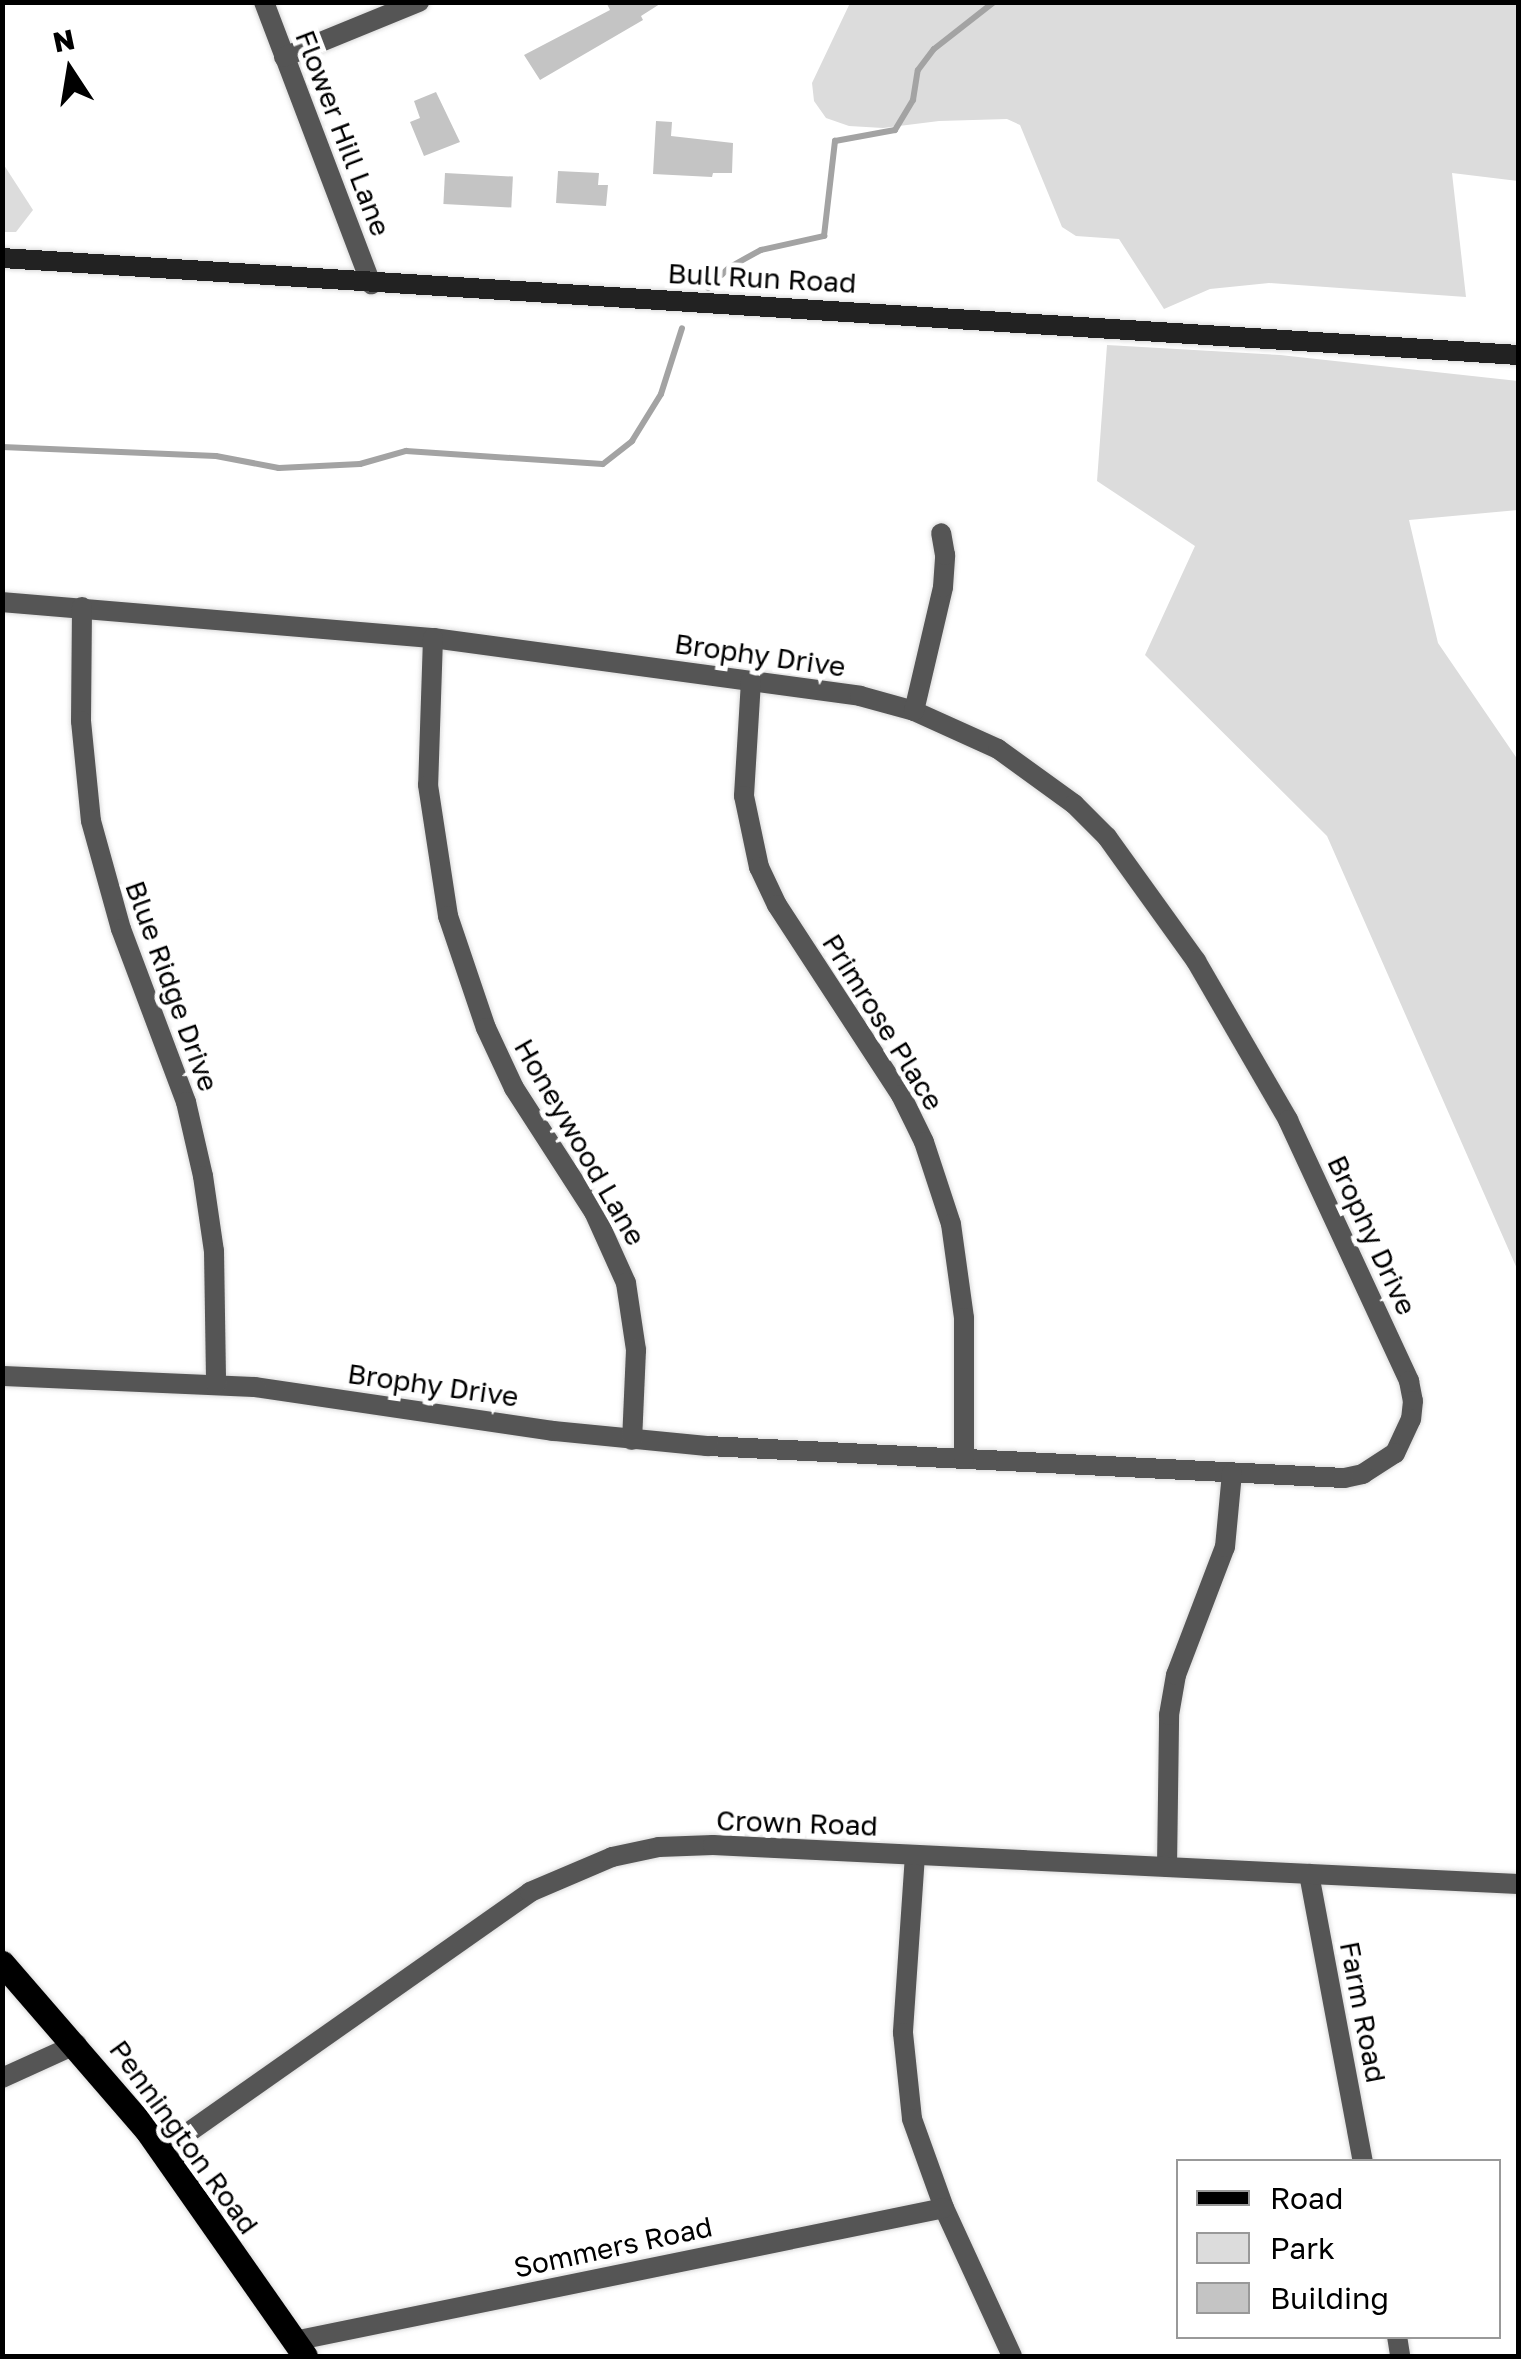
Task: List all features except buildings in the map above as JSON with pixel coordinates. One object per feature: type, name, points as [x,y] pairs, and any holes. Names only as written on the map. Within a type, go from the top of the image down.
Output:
[{"type":"main road","name":"Pennington Road","points":[[2,1963],[77,2044],[162,2151],[299,2349]]},
{"type":"street","name":"Flower Hill Lane","points":[[264,2],[371,284]]},
{"type":"street","points":[[284,57],[420,2]]},
{"type":"street","name":"Bull Run Road","points":[[2,258],[1518,354]]},
{"type":"street","points":[[914,711],[943,587],[945,555],[940,533]]},
{"type":"street","name":"Brophy Drive","points":[[2,602],[432,638],[860,696],[914,711],[984,742],[1038,774],[1096,826],[1136,874],[1196,961],[1280,1104],[1409,1380],[1411,1419],[1405,1438],[1380,1466],[1344,1478],[632,1440],[216,1384],[2,1376]]},
{"type":"street","name":"Blue Ridge Drive","points":[[82,607],[81,721],[91,821],[120,929],[186,1102],[203,1176],[214,1251],[216,1384]]},
{"type":"street","name":"Honeywood Lane","points":[[432,638],[428,785],[448,916],[486,1028],[514,1088],[594,1212],[626,1283],[636,1350],[632,1440]]},
{"type":"street","name":"Primrose Place","points":[[750,681],[744,796],[760,867],[777,905],[901,1095],[924,1142],[951,1224],[964,1318],[964,1460]]},
{"type":"street","points":[[1167,1867],[1174,1688],[1187,1640],[1217,1577],[1225,1547],[1232,1473]]},
{"type":"street","name":"Crown Road","points":[[162,2151],[530,1892],[578,1868],[660,1848],[713,1846],[1518,1884]]},
{"type":"street","points":[[914,1855],[904,2076],[912,2119],[944,2208],[1012,2356]]},
{"type":"street","name":"Farm Road","points":[[1309,1874],[1363,2159]]},
{"type":"street","points":[[2,2078],[77,2044]]},
{"type":"street","name":"Sommers Road","points":[[299,2349],[944,2208]]},
{"type":"green space","points":[[850,3],[1518,3],[1518,181],[1452,173],[1466,297],[1269,283],[1210,289],[1164,309],[1119,239],[1076,236],[1062,227],[1020,125],[1007,119],[883,128],[849,126],[826,118],[814,101],[812,83]]},
{"type":"green space","points":[[2,162],[33,210],[16,232],[3,232]]},
{"type":"green space","points":[[1107,345],[1280,355],[1518,381],[1518,510],[1409,520],[1438,643],[1518,760],[1518,1271],[1327,836],[1145,655],[1195,546],[1097,481]]},
{"type":"waterway","points":[[708,288],[730,267],[761,250],[824,236],[835,141],[895,130],[913,100],[918,70],[934,49],[994,2]]},
{"type":"waterway","points":[[2,447],[216,456],[279,468],[360,464],[406,451],[603,464],[632,441],[661,394],[682,328]]}]
